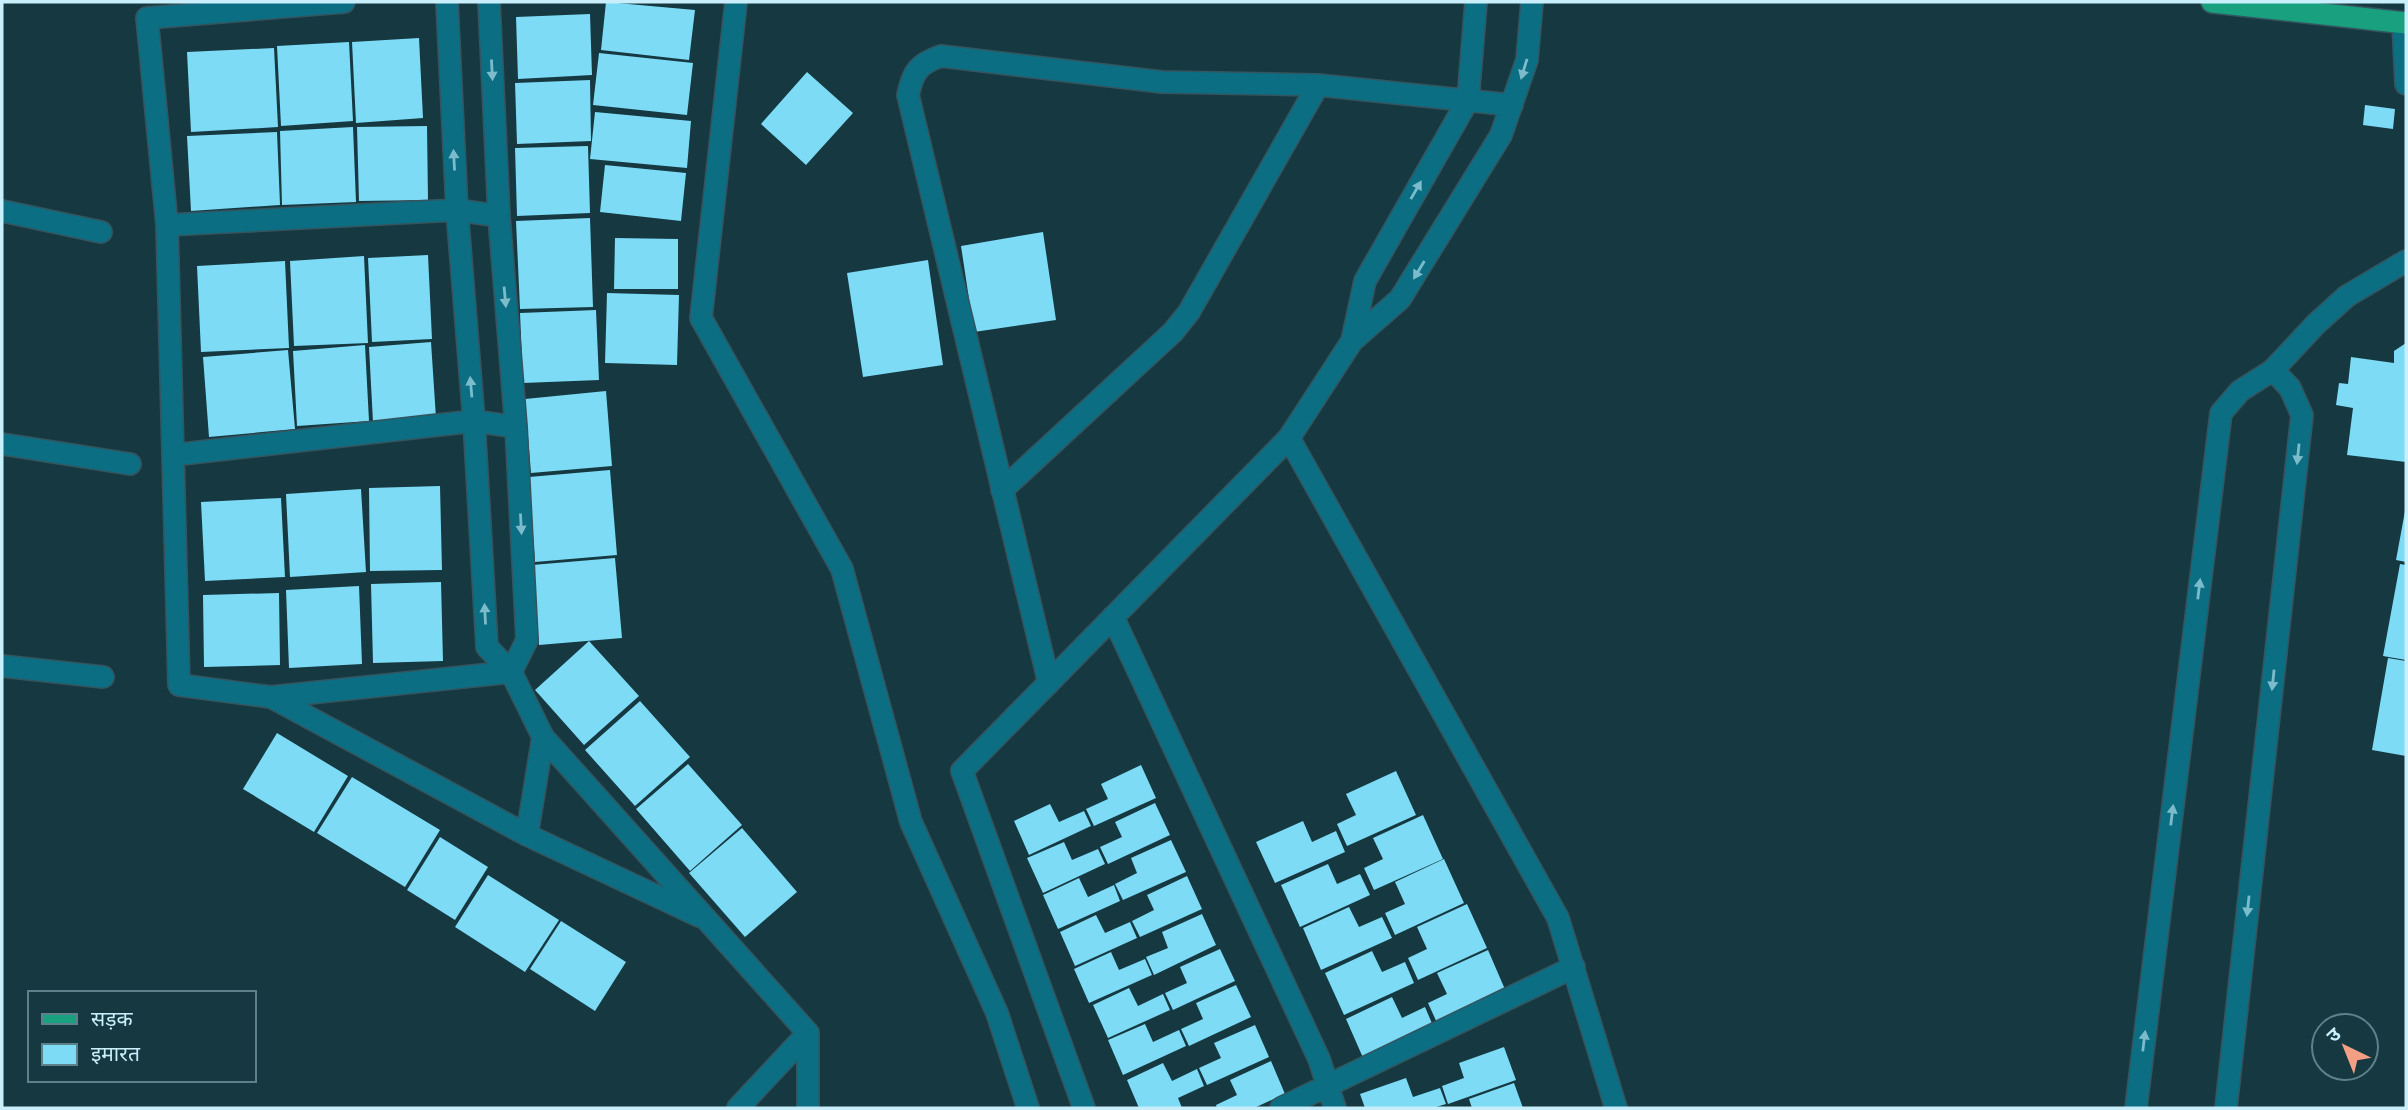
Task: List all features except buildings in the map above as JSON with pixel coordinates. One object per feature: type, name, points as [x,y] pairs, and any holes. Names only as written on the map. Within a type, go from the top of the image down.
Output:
[{"type":"main road","points":[[2212,2],[2404,23]]},
{"type":"street","points":[[344,2],[147,18],[167,225],[179,685],[271,697],[511,673]]},
{"type":"street","points":[[447,2],[457,210],[474,421],[487,647],[511,673],[543,737],[808,1033],[808,1108]]},
{"type":"street","points":[[489,2],[499,216],[516,427],[527,640],[511,673]]},
{"type":"street","points":[[736,2],[701,318],[842,569],[911,822],[997,1013],[1028,1108]]},
{"type":"street","points":[[1352,341],[1365,281],[1468,100],[1476,2]]},
{"type":"street","points":[[1084,1108],[962,771],[1289,438],[1352,341],[1400,299],[1501,135],[1527,60],[1532,2]]},
{"type":"street","points":[[2404,23],[2406,84]]},
{"type":"street","points":[[1049,683],[908,95],[911,77],[925,61],[941,56],[1162,82],[1318,85],[1512,105]]},
{"type":"street","points":[[1002,490],[1173,332],[1189,312],[1318,85]]},
{"type":"street","points":[[167,225],[457,210],[499,216]]},
{"type":"street","points":[[2,211],[102,232]]},
{"type":"street","points":[[2136,1108],[2221,413],[2240,391],[2273,370],[2316,324],[2347,296],[2406,256]]},
{"type":"street","points":[[2226,1108],[2302,415],[2290,388],[2273,370]]},
{"type":"street","points":[[173,455],[474,421],[516,427]]},
{"type":"street","points":[[1289,438],[1559,918],[1616,1108]]},
{"type":"street","points":[[2,444],[130,464]]},
{"type":"street","points":[[1113,617],[1328,1084],[1335,1108]]},
{"type":"street","points":[[2,666],[103,677]]},
{"type":"street","points":[[271,697],[527,835],[707,920]]},
{"type":"street","points":[[527,835],[543,737]]},
{"type":"street","points":[[1281,1108],[1574,967]]},
{"type":"street","points":[[738,1108],[808,1033]]}]
